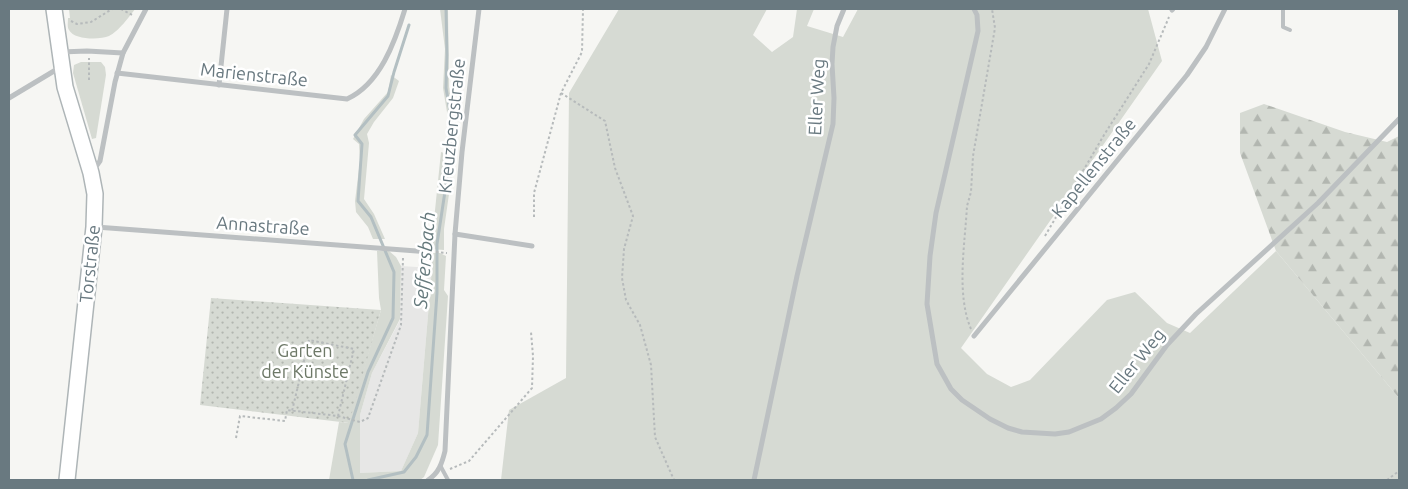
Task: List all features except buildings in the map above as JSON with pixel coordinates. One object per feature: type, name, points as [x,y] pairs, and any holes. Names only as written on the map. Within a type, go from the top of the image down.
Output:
[{"type":"main road","name":"Torstraße","points":[[54,9],[65,87],[91,173],[95,194],[94,227],[67,480]]},
{"type":"street","points":[[91,173],[100,162],[117,73],[123,53],[146,9]]},
{"type":"street","points":[[219,85],[227,9]]},
{"type":"street","name":"Marienstraße","points":[[117,73],[346,98],[359,93],[378,72],[400,25],[404,9]]},
{"type":"street","name":"Kreuzbergstraße","points":[[441,467],[445,451],[455,234],[462,152],[479,9]]},
{"type":"street","name":"Eller Weg","points":[[754,480],[833,124],[833,47],[837,26],[844,9]]},
{"type":"street","name":"Eller Weg","points":[[974,9],[977,15],[978,31],[936,213],[930,256],[927,304],[937,364],[951,389],[962,400],[990,419],[1008,428],[1022,432],[1055,434],[1069,432],[1101,419],[1116,408],[1131,394],[1167,344],[1190,320],[1318,203],[1399,118]]},
{"type":"street","name":"Kapellenstraße","points":[[974,336],[1187,76],[1206,47],[1224,9]]},
{"type":"street","points":[[9,98],[61,59],[90,51],[123,53]]},
{"type":"street","name":"Annastraße","points":[[94,227],[430,252]]},
{"type":"street","points":[[455,234],[532,246]]},
{"type":"street","points":[[428,480],[441,467]]},
{"type":"lane","points":[[1283,9],[1284,27],[1290,30]]},
{"type":"lane","points":[[441,467],[448,480]]},
{"type":"path","points":[[71,21],[77,24],[91,22],[112,9]]},
{"type":"path","points":[[120,9],[141,20]]},
{"type":"path","points":[[534,217],[534,193],[561,93],[582,52],[583,9]]},
{"type":"path","points":[[974,336],[967,321],[963,300],[964,252],[973,156],[995,28],[992,9]]},
{"type":"path","points":[[1040,243],[1104,135],[1149,64],[1172,9]]},
{"type":"path","points":[[89,80],[90,51]]},
{"type":"path","points":[[561,93],[605,122],[615,168],[633,216],[624,249],[622,278],[626,300],[640,325],[651,365],[655,437],[674,480]]},
{"type":"path","points":[[236,438],[240,416],[285,421],[287,410],[338,416],[360,422],[368,418],[401,324],[404,251]]},
{"type":"path","points":[[441,467],[448,470],[469,461],[532,388],[533,356],[531,332]]},
{"type":"path","points":[[292,411],[309,340],[354,349],[338,416]]},
{"type":"path","points":[[1387,480],[1399,471]]},
{"type":"shaded area","points":[[401,266],[432,268],[418,433],[401,471],[360,473],[360,415],[372,373],[400,320]]},
{"type":"green space","points":[[69,9],[135,9],[124,24],[112,34],[94,38],[76,36],[69,30]]},
{"type":"green space","points":[[440,9],[448,9],[449,87],[456,117],[455,152],[444,229],[444,250],[431,249],[441,152],[444,153],[447,145],[448,118],[443,88],[445,49]]},
{"type":"green space","points":[[619,9],[767,9],[753,35],[772,52],[793,37],[797,9],[814,9],[807,26],[843,37],[858,9],[1148,9],[1162,61],[961,348],[987,374],[1011,387],[1030,380],[1107,300],[1135,292],[1167,323],[1190,333],[1276,251],[1399,398],[1399,480],[501,480],[509,410],[566,378],[569,93]]},
{"type":"green space","points":[[81,62],[101,62],[105,67],[106,75],[96,138],[92,139],[73,73],[74,65]]},
{"type":"green space","points":[[391,75],[399,81],[393,98],[367,134],[369,143],[364,199],[374,214],[385,239],[373,239],[368,227],[356,212],[355,201],[360,161],[359,144],[353,139],[364,119],[388,92]]},
{"type":"green space","points":[[1264,104],[1345,132],[1387,142],[1399,136],[1399,398],[1276,251],[1240,153],[1240,113]]},
{"type":"green space","points":[[377,251],[389,251],[396,257],[401,266],[400,319],[372,373],[360,415],[360,473],[401,471],[418,433],[432,268],[431,253],[440,253],[446,256],[444,290],[448,296],[438,445],[424,477],[420,480],[329,480],[339,422],[348,423],[381,310]]},
{"type":"green space","name":"Garten der Künste","points":[[211,298],[381,310],[349,423],[200,405]]},
{"type":"waterway","name":"Seffersbach","points":[[368,480],[404,472],[416,457],[427,435],[437,293],[437,244],[451,152],[452,123],[446,88],[446,9]]},
{"type":"waterway","points":[[353,480],[345,444],[368,372],[393,318],[394,272],[371,217],[358,201],[362,144],[355,135],[388,96],[409,25]]}]
